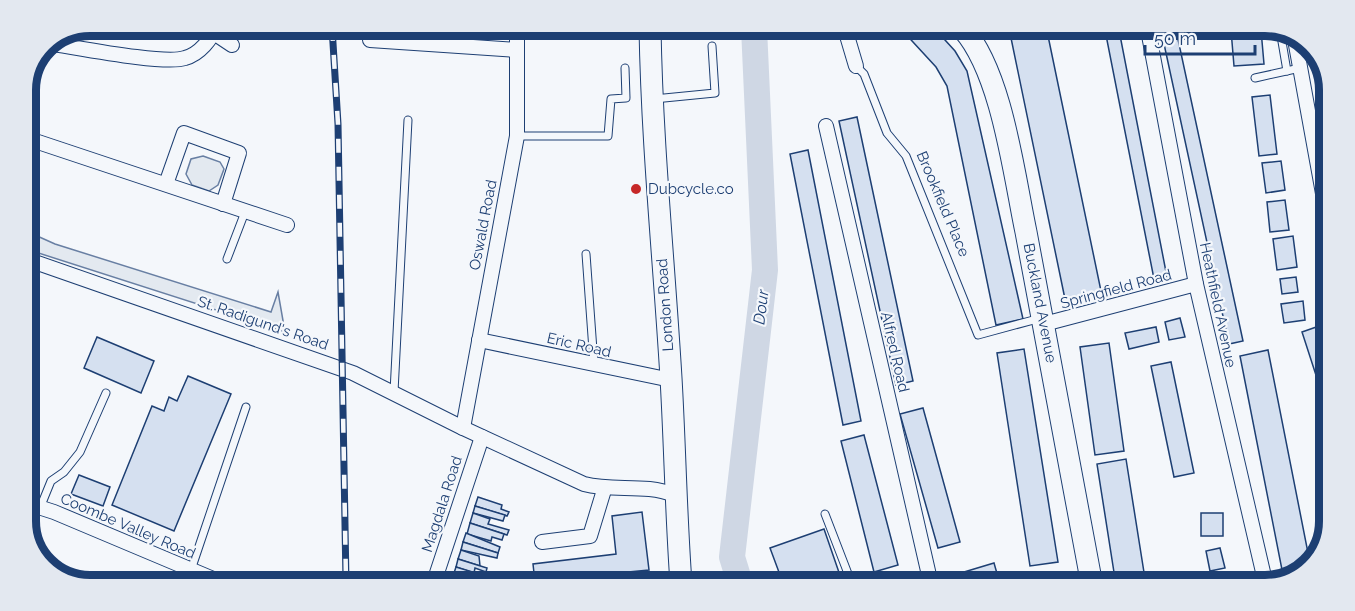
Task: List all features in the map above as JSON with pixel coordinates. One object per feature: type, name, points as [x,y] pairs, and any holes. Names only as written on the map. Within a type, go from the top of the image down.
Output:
[{"type":"main road","name":"London Road","points":[[650,36],[652,99],[671,380],[674,495],[680,575]]},
{"type":"main road","name":"Buckland Avenue","points":[[971,36],[991,80],[1008,143],[1044,321],[1090,575]]},
{"type":"street","points":[[60,45],[151,58],[184,59],[199,51],[211,36]]},
{"type":"street","points":[[222,36],[232,45]]},
{"type":"street","name":"Oswald Road","points":[[463,428],[517,136],[517,36]]},
{"type":"street","name":"Brookfield Place","points":[[847,36],[856,66]]},
{"type":"street","name":"Heathfield Avenue","points":[[1149,36],[1196,284],[1264,575]]},
{"type":"street","points":[[370,40],[517,50]]},
{"type":"street","points":[[1294,44],[1294,69],[1319,181]]},
{"type":"street","name":"Alfred Road","points":[[826,126],[929,575]]},
{"type":"street","points":[[166,184],[184,133],[239,153],[223,204]]},
{"type":"street","points":[[36,141],[287,225]]},
{"type":"street","name":"St. Radigund's Road","points":[[36,263],[305,354],[394,392],[563,476],[604,489],[653,488],[674,495]]},
{"type":"street","name":"Springfield Road","points":[[1044,321],[1196,284]]},
{"type":"street","name":"Eric Road","points":[[479,340],[671,380]]},
{"type":"street","name":"Magdala Road","points":[[437,575],[482,437]]},
{"type":"street","points":[[542,542],[590,536],[604,489]]},
{"type":"street","name":"Coombe Valley Road","points":[[36,507],[203,575]]},
{"type":"lane","points":[[1255,78],[1294,69],[1283,39]]},
{"type":"lane","points":[[652,99],[715,93],[712,46]]},
{"type":"lane","name":"Brookfield Place","points":[[856,66],[864,74],[887,133],[906,156],[978,335],[1044,321]]},
{"type":"lane","points":[[517,136],[608,136],[611,99],[626,98],[625,68]]},
{"type":"lane","points":[[394,392],[408,120]]},
{"type":"lane","points":[[227,259],[245,212]]},
{"type":"lane","points":[[586,254],[594,364]]},
{"type":"lane","points":[[40,508],[51,481],[64,471],[80,452],[106,393]]},
{"type":"lane","points":[[191,570],[246,407]]},
{"type":"lane","points":[[825,514],[849,575]]},
{"type":"shaded area","points":[[203,156],[220,162],[224,169],[218,185],[209,191],[192,185],[186,174],[191,159]]},
{"type":"shaded area","points":[[36,235],[55,244],[271,312],[278,292],[285,332],[36,252]]},
{"type":"building","points":[[907,36],[941,36],[955,51],[967,71],[1023,319],[996,325],[947,86],[936,67]]},
{"type":"building","points":[[1048,36],[1101,291],[1065,299],[1011,38]]},
{"type":"building","points":[[1106,36],[1120,36],[1167,277],[1154,279]]},
{"type":"building","points":[[1162,36],[1177,36],[1243,341],[1229,344]]},
{"type":"building","points":[[1232,36],[1262,36],[1264,64],[1234,66]]},
{"type":"building","points":[[1270,95],[1277,154],[1259,156],[1252,97]]},
{"type":"building","points":[[857,117],[913,381],[896,385],[839,121]]},
{"type":"building","points":[[808,150],[861,421],[843,425],[790,154]]},
{"type":"building","points":[[1281,161],[1285,190],[1266,193],[1262,163]]},
{"type":"building","points":[[1285,200],[1289,230],[1270,232],[1267,202]]},
{"type":"building","points":[[1293,236],[1297,267],[1277,270],[1273,239]]},
{"type":"building","points":[[1296,277],[1298,292],[1282,294],[1280,279]]},
{"type":"building","points":[[1303,301],[1305,320],[1284,323],[1281,304]]},
{"type":"building","points":[[1180,318],[1185,337],[1169,340],[1165,322]]},
{"type":"building","points":[[1319,326],[1319,384],[1302,332]]},
{"type":"building","points":[[1156,327],[1159,342],[1129,349],[1125,333]]},
{"type":"building","points":[[97,337],[154,361],[141,393],[84,368]]},
{"type":"building","points":[[1109,343],[1124,451],[1095,455],[1080,347]]},
{"type":"building","points":[[1024,349],[1058,562],[1030,566],[997,353]]},
{"type":"building","points":[[1268,350],[1308,554],[1301,562],[1282,572],[1240,356]]},
{"type":"building","points":[[1171,362],[1194,473],[1174,477],[1151,366]]},
{"type":"building","points":[[188,376],[231,394],[174,531],[112,505],[152,406],[164,411],[169,397],[177,401]]},
{"type":"building","points":[[923,408],[960,542],[938,548],[900,414]]},
{"type":"building","points":[[864,435],[898,565],[874,572],[841,441]]},
{"type":"building","points":[[1126,459],[1144,575],[1114,575],[1097,464]]},
{"type":"building","points":[[79,475],[110,487],[103,506],[71,494]]},
{"type":"building","points":[[478,497],[502,505],[501,509],[509,512],[507,516],[475,506]]},
{"type":"building","points":[[475,506],[505,515],[503,521],[473,513]]},
{"type":"building","points":[[642,512],[649,570],[629,572],[629,575],[534,575],[533,564],[616,554],[612,516]]},
{"type":"building","points":[[473,513],[490,519],[488,524],[509,530],[507,535],[470,523]]},
{"type":"building","points":[[1201,513],[1223,513],[1223,536],[1201,536]]},
{"type":"building","points":[[470,523],[504,534],[502,540],[492,537],[491,541],[467,534]]},
{"type":"building","points":[[824,529],[840,575],[780,575],[770,548]]},
{"type":"building","points":[[466,533],[500,547],[498,553],[463,542]]},
{"type":"building","points":[[463,542],[498,553],[497,558],[461,550]]},
{"type":"building","points":[[1220,548],[1225,568],[1210,571],[1206,551]]},
{"type":"building","points":[[461,550],[479,556],[480,566],[458,559]]},
{"type":"building","points":[[458,559],[487,568],[486,572],[475,568],[474,573],[456,567]]},
{"type":"building","points":[[994,563],[997,575],[954,575]]},
{"type":"building","points":[[456,567],[479,574],[478,575],[453,575]]},
{"type":"waterway","name":"Dour","points":[[738,575],[732,557],[765,270],[754,36]]},
{"type":"railway","points":[[333,36],[338,124],[346,575]]},
{"type":"place","name":"Dubcycle.co","points":[[636,189]]}]
